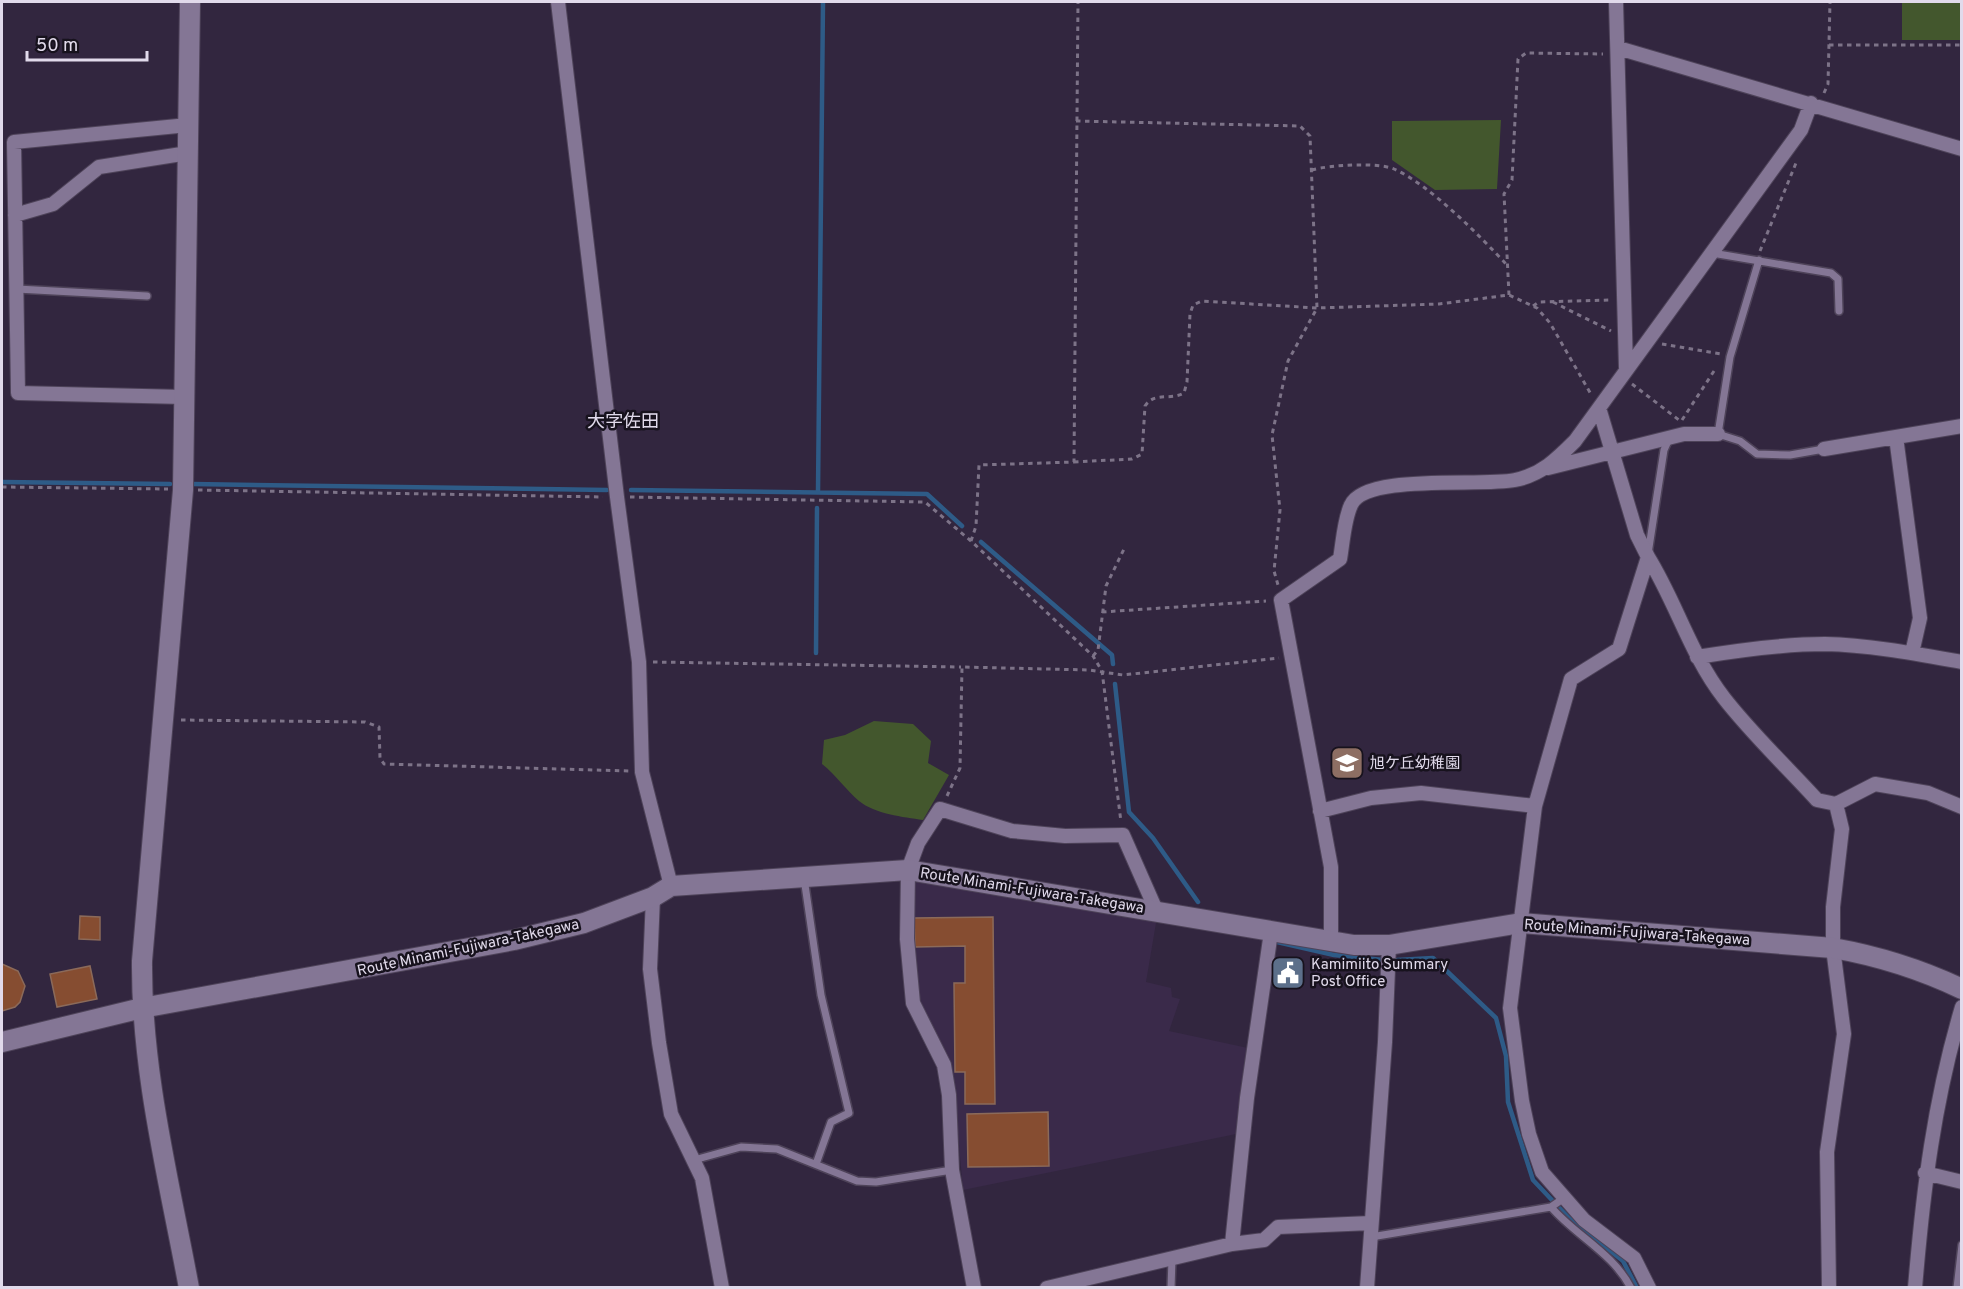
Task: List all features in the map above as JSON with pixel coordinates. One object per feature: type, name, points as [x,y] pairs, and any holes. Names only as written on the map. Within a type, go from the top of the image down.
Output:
[{"type":"main road","points":[[189,1287],[153,1098],[142,1008],[142,961],[165,718],[183,490],[190,2]]},
{"type":"main road","name":"Route Minami-Fujiwara-Takegawa","points":[[2,1042],[142,1008],[514,940],[584,923],[653,897],[671,886],[908,870],[1354,945],[1389,945],[1521,923],[1833,948],[1871,954],[1936,977],[1962,990]]},
{"type":"street","points":[[558,2],[639,662],[642,767],[659,846],[671,886]]},
{"type":"street","points":[[1616,2],[1625,299],[1623,372]]},
{"type":"street","points":[[1618,51],[1815,105],[1962,149]]},
{"type":"street","points":[[1548,468],[1575,441],[1623,372],[1800,132],[1815,105]]},
{"type":"street","points":[[184,397],[18,393],[14,142],[188,125]]},
{"type":"street","points":[[15,215],[53,204],[99,167],[188,153]]},
{"type":"street","points":[[1599,408],[1637,536],[1667,588],[1697,657],[1724,698],[1817,800],[1836,804],[1875,784],[1928,793],[1962,807]]},
{"type":"street","points":[[1824,449],[1962,426]]},
{"type":"street","points":[[1331,942],[1331,867],[1281,600],[1340,559],[1351,503],[1365,492],[1387,486],[1515,480],[1548,468],[1669,440],[1684,434],[1718,434]]},
{"type":"street","points":[[1896,437],[1920,618],[1912,653]]},
{"type":"street","points":[[1648,557],[1619,649],[1571,679],[1535,806],[1510,1008],[1522,1101],[1529,1134],[1542,1172],[1561,1199],[1584,1220],[1634,1258],[1649,1287]]},
{"type":"street","points":[[1697,657],[1755,648],[1826,644],[1912,653],[1962,662]]},
{"type":"street","points":[[1320,811],[1371,798],[1421,793],[1535,806]]},
{"type":"street","points":[[1829,1287],[1827,1152],[1844,1034],[1833,948],[1833,907],[1842,830],[1836,804]]},
{"type":"street","points":[[975,1287],[952,1170],[949,1095],[944,1065],[913,1003],[907,939],[908,870],[918,843],[940,809],[1012,831],[1065,836],[1123,835],[1156,910]]},
{"type":"street","points":[[653,897],[650,969],[671,1114],[702,1178],[722,1287]]},
{"type":"street","points":[[1232,1244],[1247,1098],[1271,932]]},
{"type":"street","points":[[1368,1287],[1385,1042],[1389,945]]},
{"type":"street","points":[[1915,1287],[1925,1173],[1949,1049],[1962,1007]]},
{"type":"street","points":[[1925,1173],[1962,1182]]},
{"type":"street","points":[[1047,1287],[1232,1244],[1264,1240],[1278,1227],[1371,1230]]},
{"type":"lane","points":[[1711,253],[1831,273],[1838,279],[1839,311]]},
{"type":"lane","points":[[1759,260],[1730,357],[1718,434],[1740,441],[1757,454],[1790,455],[1824,449]]},
{"type":"lane","points":[[16,289],[147,296]]},
{"type":"lane","points":[[1648,557],[1664,450],[1669,440]]},
{"type":"lane","points":[[804,878],[821,995],[849,1113],[831,1122],[816,1164]]},
{"type":"lane","points":[[694,1160],[741,1147],[777,1149],[857,1181],[876,1182],[952,1170]]},
{"type":"lane","points":[[1371,1230],[1551,1207],[1561,1199]]},
{"type":"lane","points":[[1551,1207],[1566,1225],[1615,1262],[1630,1287]]},
{"type":"lane","points":[[1957,1287],[1962,1245]]},
{"type":"lane","points":[[1171,1287],[1172,1259]]},
{"type":"path","points":[[1074,462],[1078,2]]},
{"type":"path","points":[[1815,105],[1828,84],[1830,2]]},
{"type":"path","points":[[1829,45],[1962,45]]},
{"type":"path","points":[[1509,295],[1504,194],[1512,180],[1518,58],[1526,53],[1618,51]]},
{"type":"path","points":[[1076,121],[1300,126],[1310,136],[1312,170],[1317,308],[1288,361],[1272,435],[1280,510],[1274,572],[1281,600],[1102,612]]},
{"type":"path","points":[[1759,260],[1761,245],[1795,167],[1802,141],[1800,132]]},
{"type":"path","points":[[1312,170],[1373,166],[1394,169],[1428,192],[1478,233],[1508,266]]},
{"type":"path","points":[[971,541],[976,526],[979,465],[1132,459],[1142,454],[1145,406],[1148,400],[1154,396],[1177,397],[1184,393],[1187,382],[1193,305],[1202,301],[1317,308],[1439,304],[1509,295],[1533,306],[1550,323],[1599,408]]},
{"type":"path","points":[[1533,306],[1539,302],[1551,301],[1625,299]]},
{"type":"path","points":[[1551,301],[1625,339]]},
{"type":"path","points":[[1623,372],[1681,422],[1726,354],[1646,341]]},
{"type":"path","points":[[2,487],[925,502],[971,541],[1093,656],[1102,671],[1123,835]]},
{"type":"path","points":[[1093,656],[1098,650],[1106,586],[1125,547]]},
{"type":"path","points":[[639,662],[962,667],[1134,674],[1292,656]]},
{"type":"path","points":[[940,809],[960,768],[962,667]]},
{"type":"path","points":[[165,718],[365,722],[379,727],[380,758],[384,764],[627,772],[642,767]]},
{"type":"shaded area","points":[[920,878],[1157,917],[1146,982],[1171,988],[1172,997],[1180,999],[1169,1031],[1248,1048],[1236,1134],[963,1190],[952,1066],[934,1037],[919,1003],[912,956],[912,885]]},
{"type":"green space","points":[[1902,2],[1961,2],[1961,40],[1902,40]]},
{"type":"green space","points":[[1501,120],[1497,189],[1435,190],[1392,160],[1392,121]]},
{"type":"green space","points":[[874,721],[913,724],[931,741],[928,763],[949,775],[923,820],[873,809],[859,801],[822,764],[824,740],[845,735]]},
{"type":"building","points":[[80,916],[100,917],[100,940],[79,939]]},
{"type":"building","points":[[993,917],[995,1104],[965,1104],[965,1072],[955,1072],[954,983],[965,983],[965,946],[915,947],[914,918]]},
{"type":"building","points":[[2,964],[18,971],[25,986],[20,1002],[15,1007],[2,1011]]},
{"type":"building","points":[[90,966],[97,999],[57,1007],[50,974]]},
{"type":"building","points":[[1048,1112],[1049,1166],[968,1167],[967,1114]]},
{"type":"waterway","points":[[818,492],[823,2]]},
{"type":"waterway","points":[[2,482],[170,484]]},
{"type":"waterway","points":[[192,484],[607,490]]},
{"type":"waterway","points":[[631,490],[927,494],[962,526]]},
{"type":"waterway","points":[[816,653],[817,508]]},
{"type":"waterway","points":[[981,542],[1112,655],[1113,664]]},
{"type":"waterway","points":[[1115,684],[1129,812],[1153,838],[1198,902]]},
{"type":"waterway","points":[[1277,942],[1334,955],[1383,960]]},
{"type":"waterway","points":[[1397,960],[1433,958],[1496,1018],[1506,1056],[1508,1102],[1533,1180],[1568,1217],[1623,1261],[1637,1288]]},
{"type":"place","name":"旭ケ丘幼稚園","points":[[1347,763]]},
{"type":"place","name":"Kamimiito Summary Post Office","points":[[1288,973]]},
{"type":"district","name":"大字佐田","points":[[623,421]]}]
